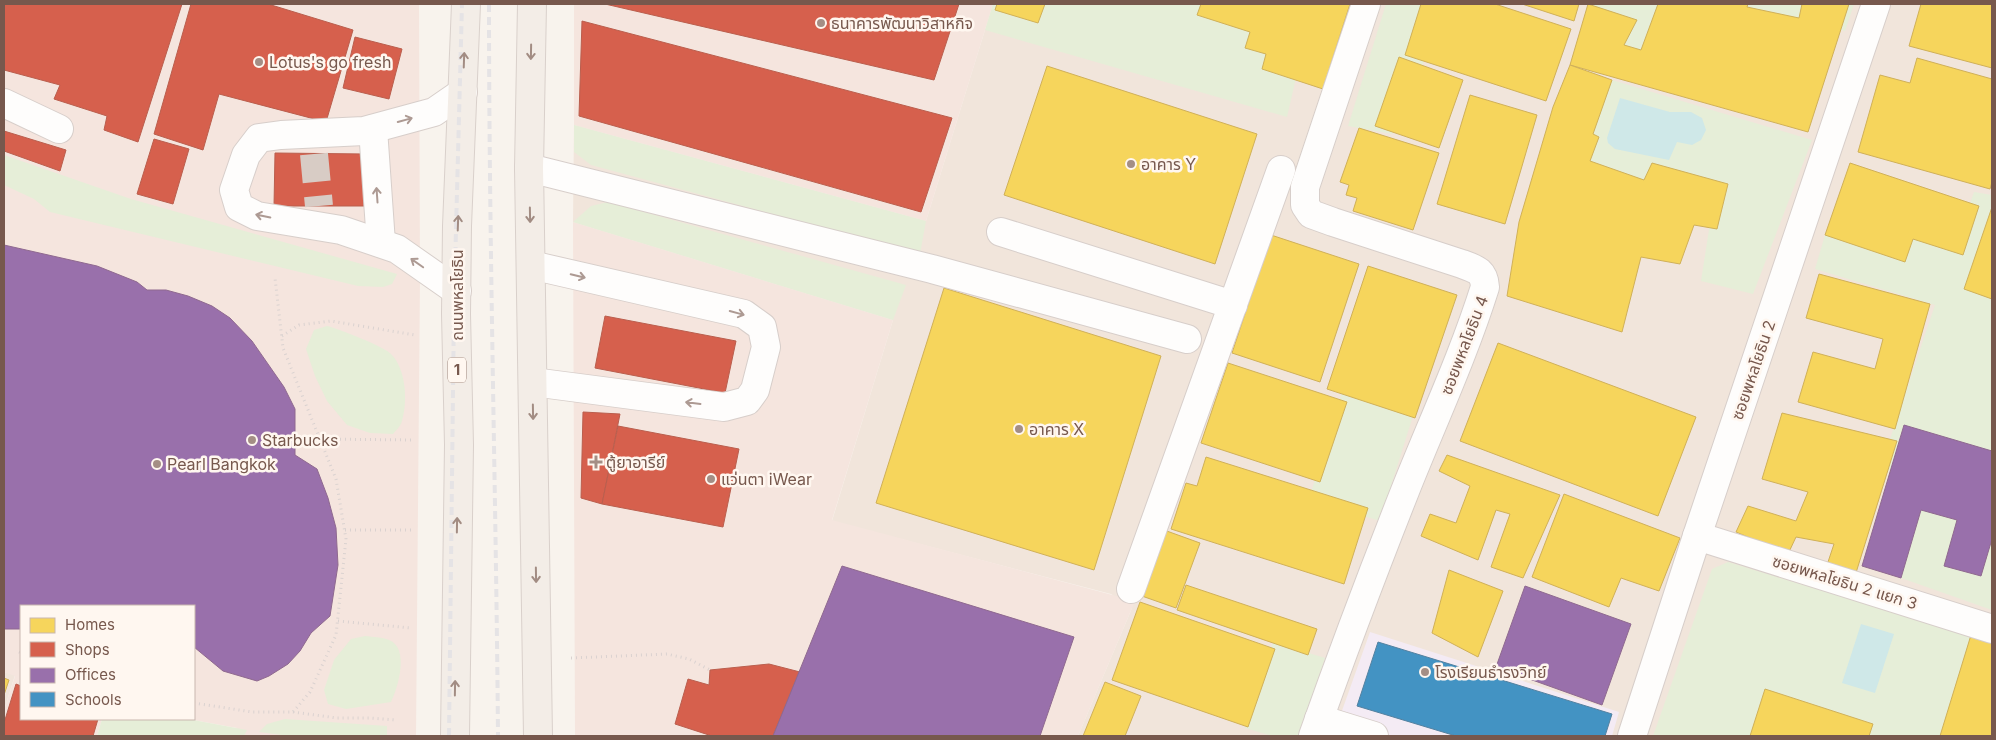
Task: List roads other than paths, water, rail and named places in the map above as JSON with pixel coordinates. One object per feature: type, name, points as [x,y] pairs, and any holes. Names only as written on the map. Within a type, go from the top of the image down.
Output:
[{"type":"main road","name":"ถนนพหลโยธิน","points":[[455,736],[458,445],[457,291],[466,4]]},
{"type":"main road","points":[[532,4],[530,168],[538,736]]},
{"type":"street","points":[[1271,199],[1305,205],[1305,188],[1366,4]]},
{"type":"street","name":"ซอยพหลโยธิน 2","points":[[1632,736],[1697,536],[1876,4]]},
{"type":"street","points":[[457,291],[398,249],[341,230],[320,216],[257,216],[239,207],[234,190],[246,155],[259,138],[281,135],[314,144],[434,112],[463,92]]},
{"type":"street","points":[[4,103],[59,129]]},
{"type":"street","points":[[373,129],[381,244]]},
{"type":"street","points":[[530,168],[932,269],[1187,339]]},
{"type":"street","points":[[1131,589],[1281,170]]},
{"type":"street","name":"ซอยพหลโยธิน 4","points":[[1305,205],[1312,214],[1333,222],[1478,270],[1484,278],[1485,287],[1450,383],[1405,490],[1316,727]]},
{"type":"street","points":[[1001,232],[1233,304]]},
{"type":"street","points":[[531,266],[744,314],[762,327],[766,348],[755,390],[747,401],[724,407],[533,382]]},
{"type":"street","name":"ซอยพหลโยธิน 2 แยก 3","points":[[1697,536],[1992,629]]},
{"type":"street","points":[[1316,727],[1374,736]]},
{"type":"water","points":[[1620,98],[1670,112],[1691,112],[1702,118],[1706,130],[1701,140],[1692,145],[1677,142],[1669,160],[1615,149],[1608,143],[1607,138]]},
{"type":"water","points":[[1861,624],[1894,634],[1875,693],[1842,683]]},
{"type":"tunnel","points":[[314,154],[319,206]]},
{"type":"railway","points":[[449,736],[454,305],[462,4]]},
{"type":"railway","points":[[489,4],[498,736]]},
{"type":"place","name":"ธนาคารพัฒนาวิสาหกิจ","points":[[821,23]]},
{"type":"place","name":"Lotus's go fresh","points":[[259,62]]},
{"type":"place","name":"อาคาร Y","points":[[1131,164]]},
{"type":"place","name":"อาคาร X","points":[[1019,429]]},
{"type":"place","name":"Starbucks","points":[[252,440]]},
{"type":"place","name":"ตู้ยาอารีย์","points":[[596,462]]},
{"type":"place","name":"Pearl Bangkok","points":[[157,464]]},
{"type":"place","name":"แว่นตา iWear","points":[[711,479]]},
{"type":"place","name":"โรงเรียนธำรงวิทย์","points":[[1425,672]]}]
